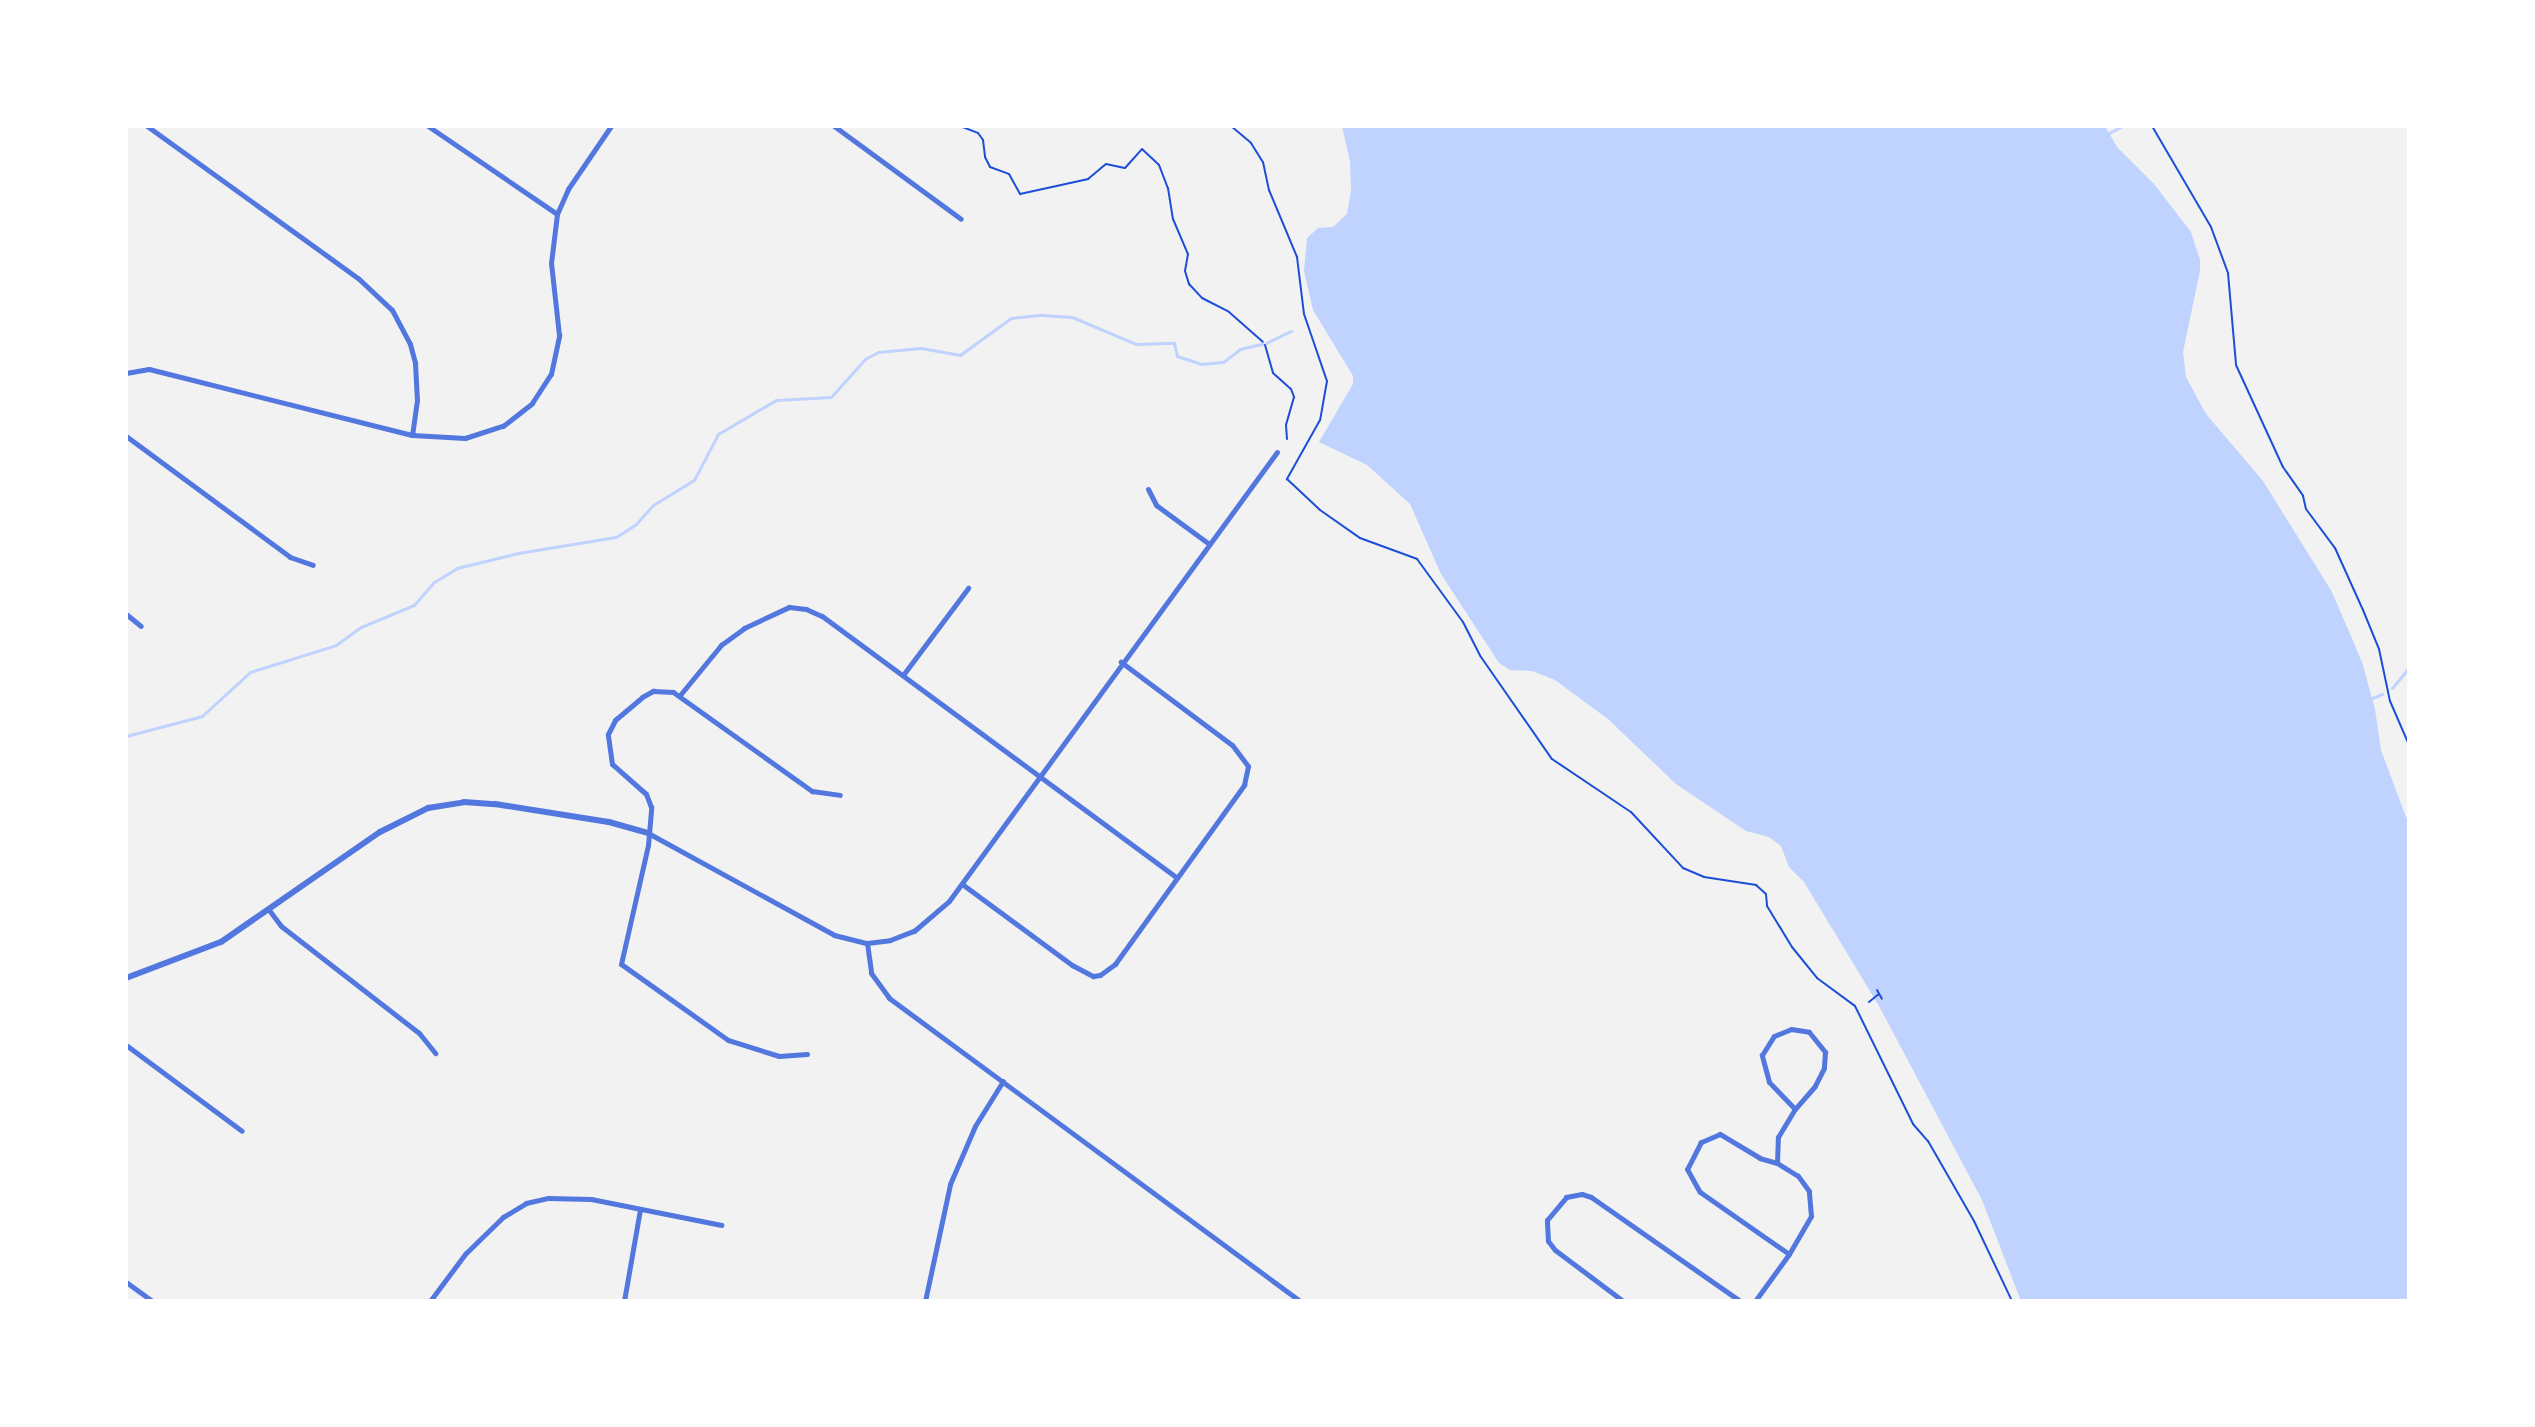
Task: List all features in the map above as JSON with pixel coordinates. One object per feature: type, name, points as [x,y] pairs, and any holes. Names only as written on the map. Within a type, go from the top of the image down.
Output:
[{"type":"street","points":[[147,126],[359,279],[392,310],[410,344],[415,363],[417,400],[412,435]]},
{"type":"street","points":[[428,126],[557,214]]},
{"type":"street","points":[[126,373],[149,369],[412,435],[449,438],[480,435],[518,417],[543,390],[557,356],[559,335],[551,263],[557,214],[568,189],[611,126]]},
{"type":"street","points":[[834,126],[961,219]]},
{"type":"street","points":[[126,436],[290,557],[313,565]]},
{"type":"street","points":[[126,978],[211,947],[387,828],[410,815],[446,804],[495,804],[609,822],[648,833],[826,931],[867,943],[890,940],[914,931],[939,913],[962,884],[1038,775],[1277,452]]},
{"type":"street","points":[[1148,489],[1156,505],[1209,544]]},
{"type":"street","points":[[903,675],[968,588]]},
{"type":"street","points":[[680,695],[721,645],[744,628],[789,607],[806,609],[822,616],[1177,878]]},
{"type":"street","points":[[126,614],[141,626]]},
{"type":"street","points":[[962,884],[1072,965],[1093,976],[1106,972],[1115,964],[1244,785],[1248,766],[1224,738],[1121,662]]},
{"type":"street","points":[[807,1054],[779,1056],[728,1040],[621,964],[648,833],[650,801],[612,764],[608,734],[615,720],[642,697],[663,690],[680,695],[812,791],[840,795]]},
{"type":"street","points":[[269,910],[281,926],[419,1033],[435,1053]]},
{"type":"street","points":[[867,943],[871,973],[883,993],[1300,1301]]},
{"type":"street","points":[[1777,1163],[1778,1137],[1795,1109],[1815,1086],[1824,1068],[1825,1052],[1809,1032],[1791,1029],[1774,1036],[1762,1055],[1769,1082],[1795,1109]]},
{"type":"street","points":[[126,1045],[242,1131]]},
{"type":"street","points":[[925,1301],[950,1184],[975,1126],[1003,1081]]},
{"type":"street","points":[[1755,1301],[1789,1254],[1811,1216],[1812,1200],[1798,1176],[1777,1163],[1760,1158],[1720,1134],[1701,1142],[1687,1169],[1700,1192],[1789,1254]]},
{"type":"street","points":[[1623,1301],[1555,1250],[1548,1241],[1547,1220],[1566,1197],[1582,1194],[1591,1197],[1740,1301]]},
{"type":"street","points":[[430,1301],[465,1254],[503,1217],[526,1203],[548,1198],[591,1199],[721,1225]]},
{"type":"street","points":[[624,1301],[640,1209]]},
{"type":"street","points":[[126,1282],[152,1301]]},
{"type":"street","points":[[1488,1301],[1506,1301]]},
{"type":"path","points":[[960,126],[978,133],[990,167],[1009,174],[1020,194],[1059,183],[1076,183],[1088,179],[1099,168],[1129,166],[1142,149],[1154,158],[1170,194],[1174,224],[1187,250],[1185,271],[1189,284],[1202,298],[1229,312],[1264,343],[1273,373],[1291,389],[1294,397],[1286,425],[1287,439]]},
{"type":"path","points":[[1231,126],[1251,143],[1263,162],[1269,190],[1297,257],[1304,314],[1327,381],[1320,420],[1287,479],[1320,510],[1360,538],[1417,559],[1460,617],[1488,667],[1552,759],[1631,812],[1683,868],[1704,877],[1760,887],[1766,894],[1767,906],[1817,978],[1855,1006],[1913,1124],[1946,1170],[2012,1301]]},
{"type":"path","points":[[2152,126],[2211,227],[2228,273],[2236,365],[2283,467],[2303,496],[2306,509],[2335,548],[2379,649],[2388,696],[2409,745]]},
{"type":"path","points":[[1869,1002],[1878,992],[1882,999]]},
{"type":"water","points":[[1342,126],[2105,126],[2117,147],[2154,184],[2191,232],[2200,260],[2200,271],[2183,352],[2186,377],[2206,414],[2263,481],[2332,592],[2362,662],[2375,709],[2381,750],[2409,825],[2409,1301],[2021,1301],[1982,1200],[1879,1006],[1804,882],[1789,867],[1781,846],[1769,837],[1746,831],[1676,784],[1608,719],[1555,680],[1532,671],[1510,670],[1499,663],[1441,574],[1410,504],[1367,465],[1319,442],[1353,384],[1353,376],[1313,310],[1304,271],[1307,238],[1318,228],[1333,227],[1347,214],[1351,190],[1350,162]]},
{"type":"waterway","points":[[2109,133],[2122,126]]},
{"type":"waterway","points":[[126,736],[202,716],[250,672],[336,645],[361,627],[414,605],[434,582],[457,568],[518,553],[616,537],[636,524],[653,505],[694,480],[718,434],[776,400],[831,397],[865,359],[878,352],[921,348],[960,355],[1011,318],[1042,315],[1072,317],[1136,344],[1174,343],[1177,356],[1201,364],[1223,362],[1240,349],[1262,344]]},
{"type":"waterway","points":[[1266,343],[1291,331]]},
{"type":"waterway","points":[[2392,688],[2409,668]]},
{"type":"waterway","points":[[2372,698],[2382,694]]}]
